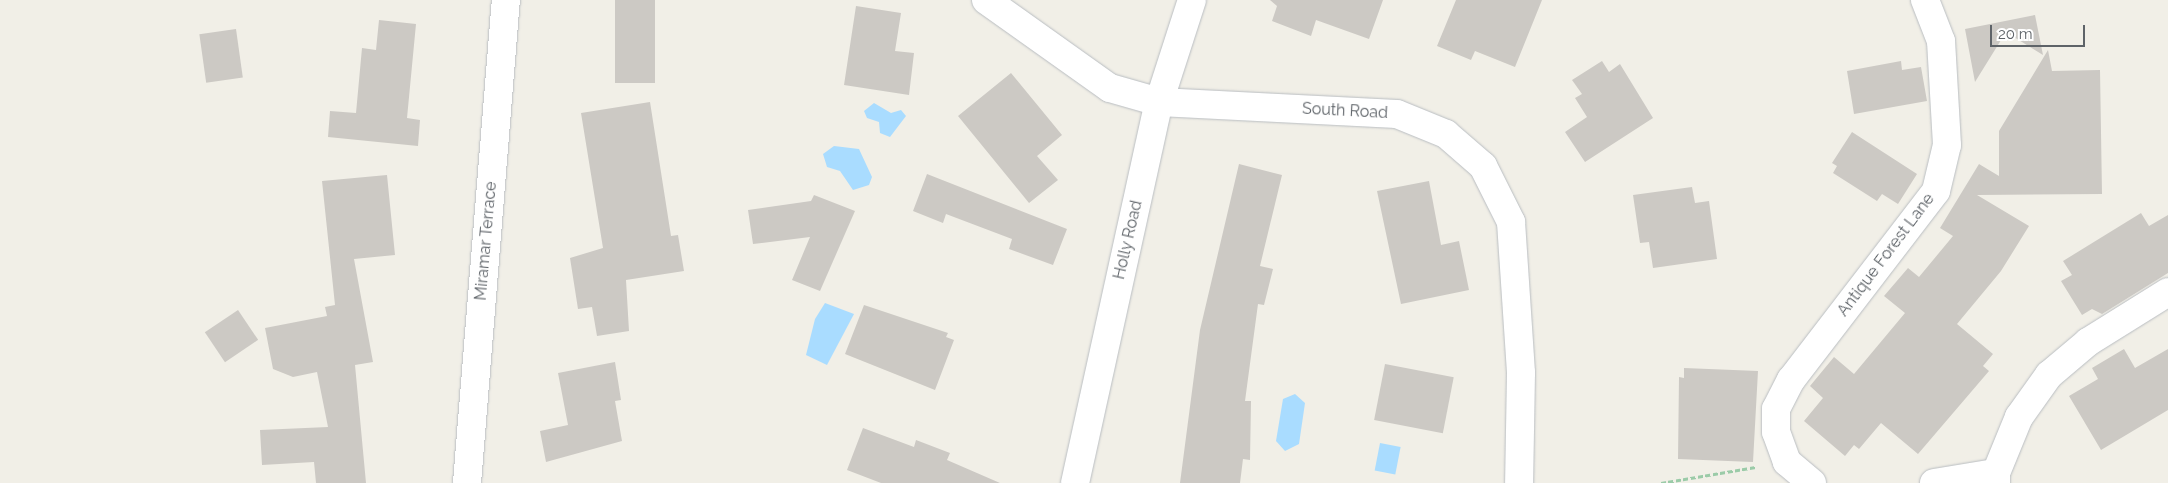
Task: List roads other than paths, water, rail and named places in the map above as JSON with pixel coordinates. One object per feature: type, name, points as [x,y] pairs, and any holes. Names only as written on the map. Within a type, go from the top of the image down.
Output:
[{"type":"street","name":"Miramar Terrace","points":[[467,483],[506,0]]},
{"type":"street","name":"South Road","points":[[986,0],[1110,88],[1158,102],[1397,114],[1446,134],[1483,166],[1511,222],[1521,373],[1519,483]]},
{"type":"street","name":"Holly Road","points":[[1076,483],[1158,102],[1192,0]]},
{"type":"street","name":"Antique Forest Lane","points":[[1812,483],[1787,462],[1776,432],[1776,409],[1792,380],[1936,191],[1947,145],[1948,101],[1941,41],[1925,0]]},
{"type":"street","points":[[1934,483],[1996,478],[2019,418],[2050,374],[2088,342],[2168,292]]},
{"type":"water","points":[[874,103],[891,113],[901,110],[906,116],[890,137],[880,133],[879,122],[867,118],[864,111]]},
{"type":"water","points":[[834,146],[859,149],[872,177],[869,185],[853,190],[840,171],[827,167],[823,154]]},
{"type":"water","points":[[825,303],[854,314],[827,365],[806,355],[815,319]]},
{"type":"water","points":[[1295,394],[1305,403],[1299,444],[1285,451],[1276,441],[1283,399]]},
{"type":"water","points":[[1380,443],[1401,447],[1395,474],[1375,470]]}]
